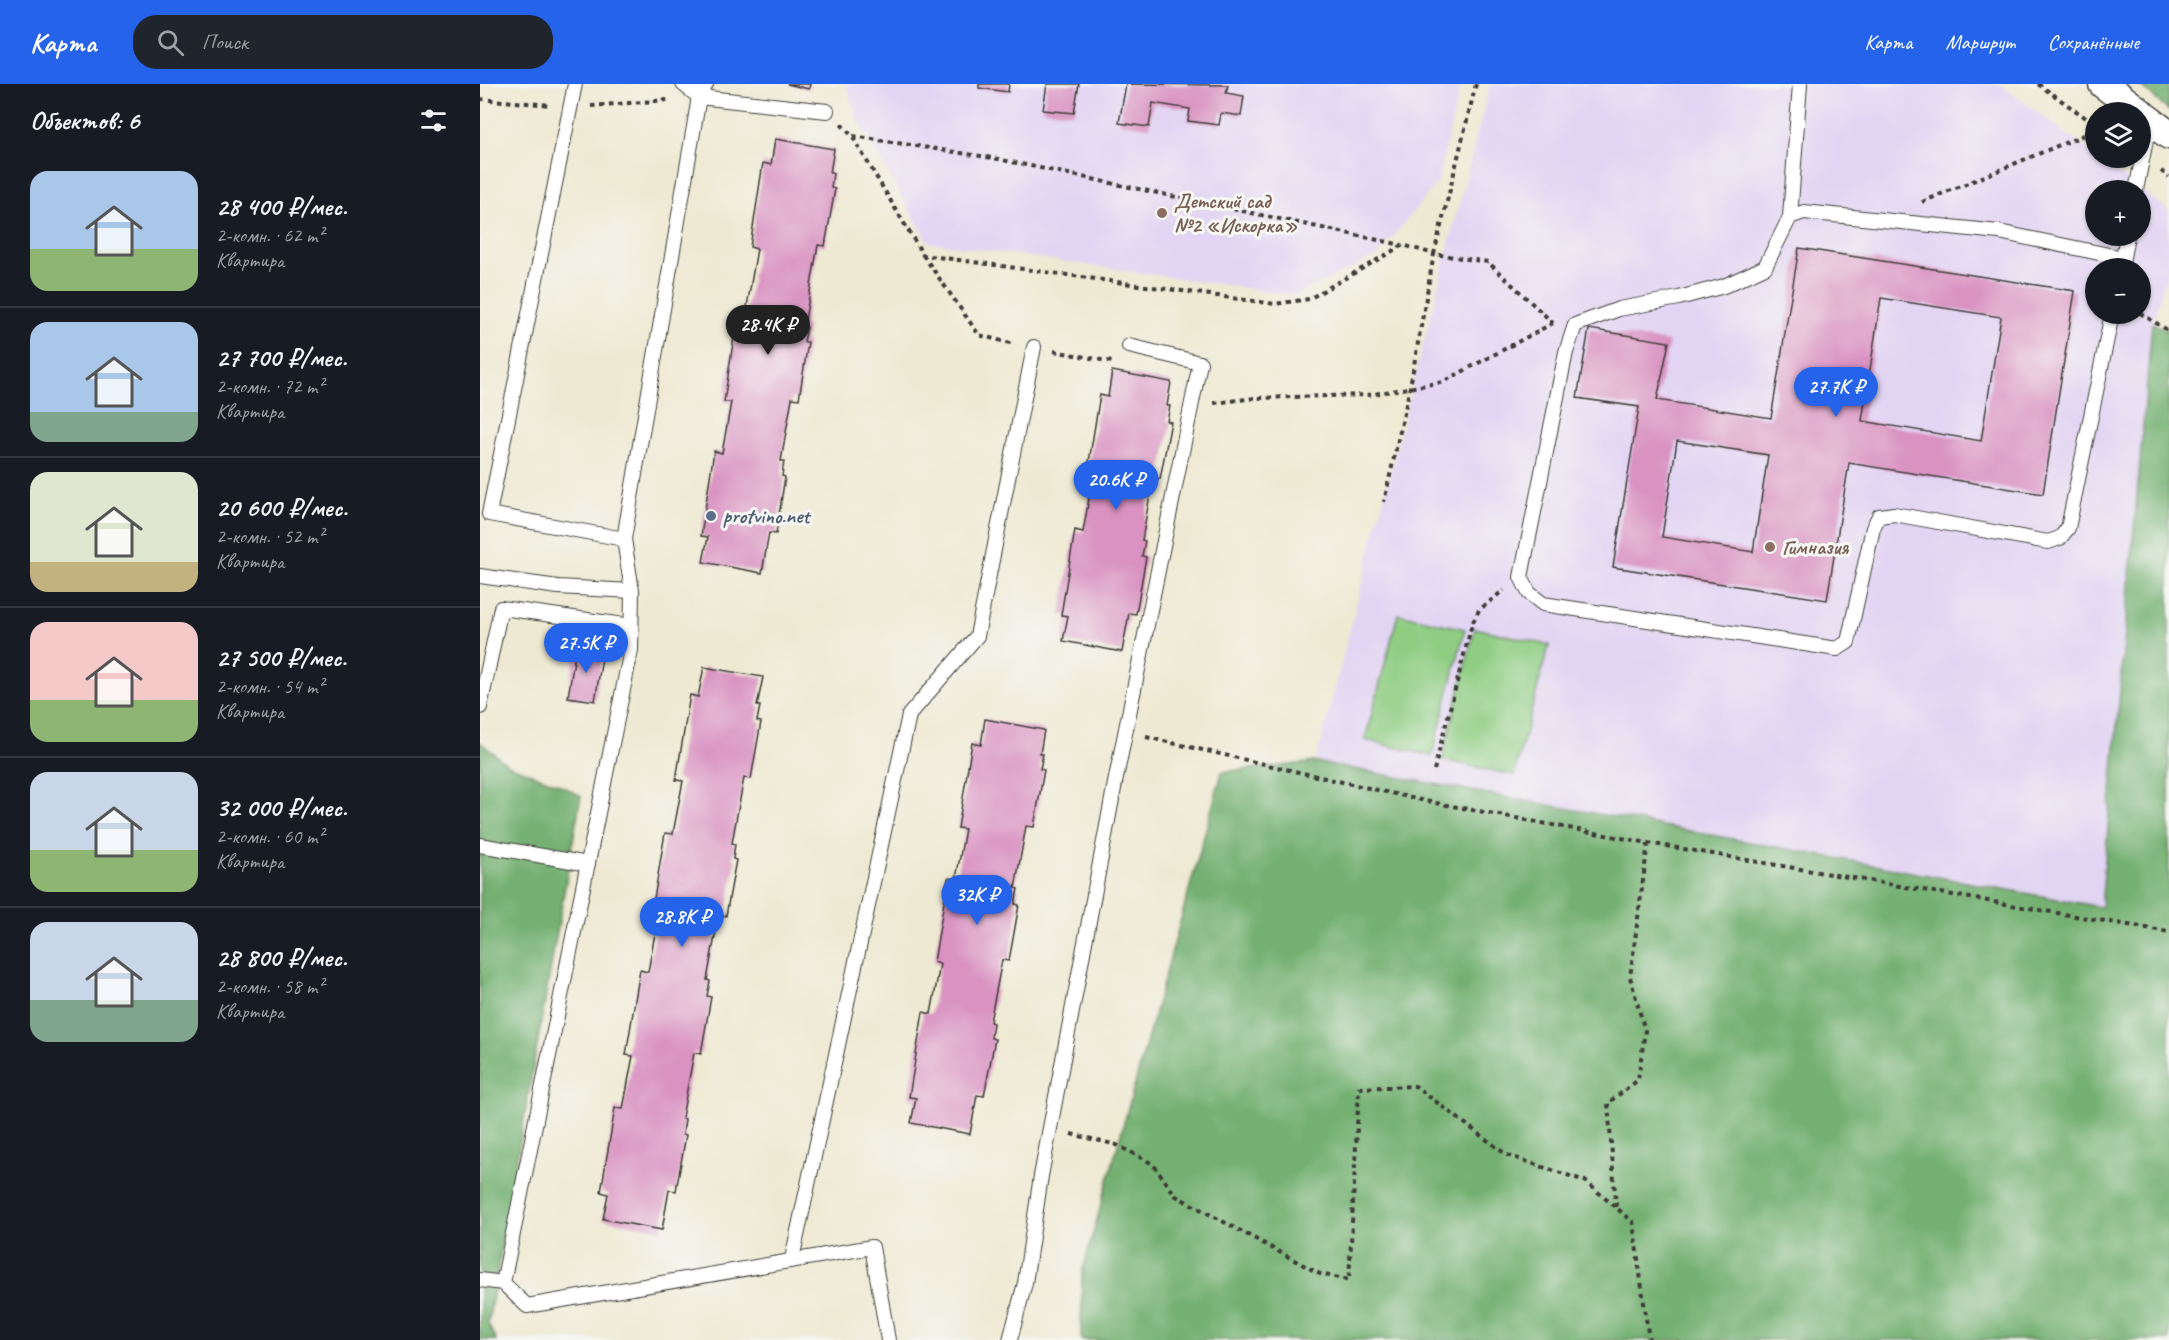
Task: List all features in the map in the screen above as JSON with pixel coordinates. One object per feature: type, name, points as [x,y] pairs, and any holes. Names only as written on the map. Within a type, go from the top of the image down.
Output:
[{"type":"street","points":[[2103,84],[2126,102]]},
{"type":"lane","points":[[575,84],[489,514],[624,538]]},
{"type":"lane","points":[[683,84],[699,97],[827,111]]},
{"type":"lane","points":[[503,1283],[631,650],[632,591],[624,538],[699,97],[706,84]]},
{"type":"lane","points":[[1800,84],[1790,218],[1765,267],[1724,286],[1679,298],[1619,309],[1575,325],[1566,352],[1521,577],[1529,593],[1543,604],[1837,649],[1848,642],[1873,528],[1879,516],[1894,514],[2048,542],[2060,538],[2068,528],[2110,324]]},
{"type":"lane","points":[[1790,218],[1804,212],[1999,232],[2102,258]]},
{"type":"lane","points":[[1010,1340],[1025,1283],[1049,1130],[1124,732],[1200,363],[1129,346]]},
{"type":"lane","points":[[792,1259],[909,715],[977,636],[1034,347]]},
{"type":"lane","points":[[480,576],[558,587],[632,591]]},
{"type":"lane","points":[[480,707],[501,608],[631,626]]},
{"type":"lane","points":[[480,845],[588,864]]},
{"type":"lane","points":[[480,1280],[503,1283],[526,1306],[872,1246],[888,1340]]},
{"type":"path","points":[[1384,502],[1410,387],[1434,254],[1476,84]]},
{"type":"path","points":[[2038,84],[2085,117]]},
{"type":"path","points":[[827,111],[852,136],[923,255],[979,335],[1112,362]]},
{"type":"path","points":[[1916,205],[2085,135]]},
{"type":"path","points":[[852,136],[993,158],[1403,245],[1434,254],[1488,262],[1553,323]]},
{"type":"path","points":[[923,255],[1275,304],[1309,299],[1403,245]]},
{"type":"path","points":[[1191,409],[1255,398],[1368,395],[1443,381],[1563,319]]},
{"type":"path","points":[[2151,320],[2169,331]]},
{"type":"path","points":[[1434,770],[1472,624],[1479,610],[1521,577]]},
{"type":"path","points":[[1124,732],[1425,801],[1648,843],[2169,932]]},
{"type":"path","points":[[1616,1208],[1608,1103],[1638,1080],[1645,1031],[1630,978],[1648,843]]},
{"type":"path","points":[[1049,1130],[1117,1145],[1153,1164],[1176,1196],[1320,1274],[1349,1280],[1359,1088],[1415,1086],[1508,1155],[1585,1181],[1633,1222],[1649,1340]]},
{"type":"shaded area","name":"Детcкий сад №2 «Искорка»","points":[[846,84],[1461,84],[1437,183],[1377,256],[1295,295],[928,242],[857,118]]},
{"type":"shaded area","name":"Гимназия","points":[[1490,84],[2000,84],[2085,148],[2085,168],[2112,168],[2128,180],[2085,180],[2085,246],[2151,246],[2151,197],[2169,211],[2169,266],[2153,322],[2169,331],[2102,907],[1316,762]]},
{"type":"green space","points":[[2137,84],[2169,84],[2169,111],[2142,87]]},
{"type":"green space","points":[[2152,323],[2169,331],[2169,1340],[1081,1340],[1082,1273],[1222,772],[1316,762],[2101,907]]},
{"type":"green space","points":[[1398,614],[1465,629],[1432,756],[1365,740]]},
{"type":"green space","points":[[1475,628],[1549,645],[1514,775],[1442,760]]},
{"type":"green space","points":[[480,742],[508,765],[556,783],[581,796],[488,1324],[496,1340],[480,1340]]},
{"type":"building","points":[[787,84],[810,84],[809,89]]},
{"type":"building","points":[[979,84],[1009,84],[1008,92],[979,88]]},
{"type":"building","points":[[1047,84],[1079,84],[1074,113],[1043,110]]},
{"type":"building","points":[[1126,84],[1228,85],[1226,93],[1244,96],[1241,116],[1221,113],[1219,125],[1188,121],[1190,109],[1153,103],[1149,127],[1119,123]]},
{"type":"building","points":[[775,139],[834,149],[830,173],[833,173],[831,188],[835,189],[825,246],[818,245],[804,326],[807,327],[804,342],[808,342],[799,399],[792,398],[781,461],[784,461],[782,476],[785,477],[776,534],[769,533],[762,573],[703,562],[708,537],[701,536],[714,451],[722,453],[731,402],[724,402],[737,317],[745,318],[757,249],[750,247],[763,163],[771,165]]},
{"type":"building","points":[[1799,248],[2075,291],[2043,494],[1849,463],[1827,600],[1613,567],[1639,407],[1577,398],[1589,329],[1669,342],[1657,400],[1771,418]],"holes":[[[1881,298],[2001,317],[1981,441],[1862,421]],[[1677,441],[1768,455],[1753,552],[1662,537]]]},
{"type":"building","points":[[1112,371],[1171,382],[1167,421],[1171,422],[1160,479],[1153,478],[1142,540],[1145,541],[1142,556],[1146,557],[1136,614],[1129,613],[1122,652],[1063,641],[1068,616],[1061,615],[1075,530],[1083,532],[1092,481],[1086,480],[1100,395],[1108,397]]},
{"type":"building","points":[[576,648],[603,652],[595,701],[568,697]]},
{"type":"building","points":[[704,667],[763,677],[757,706],[760,706],[757,721],[761,722],[751,779],[744,778],[737,815],[732,843],[735,844],[733,859],[736,860],[726,916],[719,915],[712,952],[707,980],[710,981],[707,996],[711,997],[701,1054],[694,1053],[687,1090],[682,1118],[685,1119],[683,1134],[686,1135],[676,1191],[669,1190],[662,1230],[603,1219],[608,1194],[601,1192],[615,1108],[623,1109],[633,1056],[626,1055],[640,970],[648,972],[658,919],[651,917],[665,833],[673,834],[683,781],[676,780],[690,695],[698,697]]},
{"type":"building","points":[[985,719],[1044,730],[1040,769],[1044,770],[1034,827],[1026,826],[1015,888],[1018,889],[1015,904],[1019,905],[1009,961],[1002,960],[990,1022],[993,1023],[991,1038],[995,1039],[984,1096],[977,1095],[970,1134],[911,1123],[916,1098],[909,1097],[923,1012],[931,1014],[940,964],[934,962],[948,878],[956,879],[965,829],[958,828],[972,743],[981,745]]},
{"type":"place","name":"Детcкий сад №2 «Искорка»","points":[[1162,213]]},
{"type":"place","name":"protvino.net","points":[[711,516]]},
{"type":"place","name":"Гимназия","points":[[1770,547]]}]
